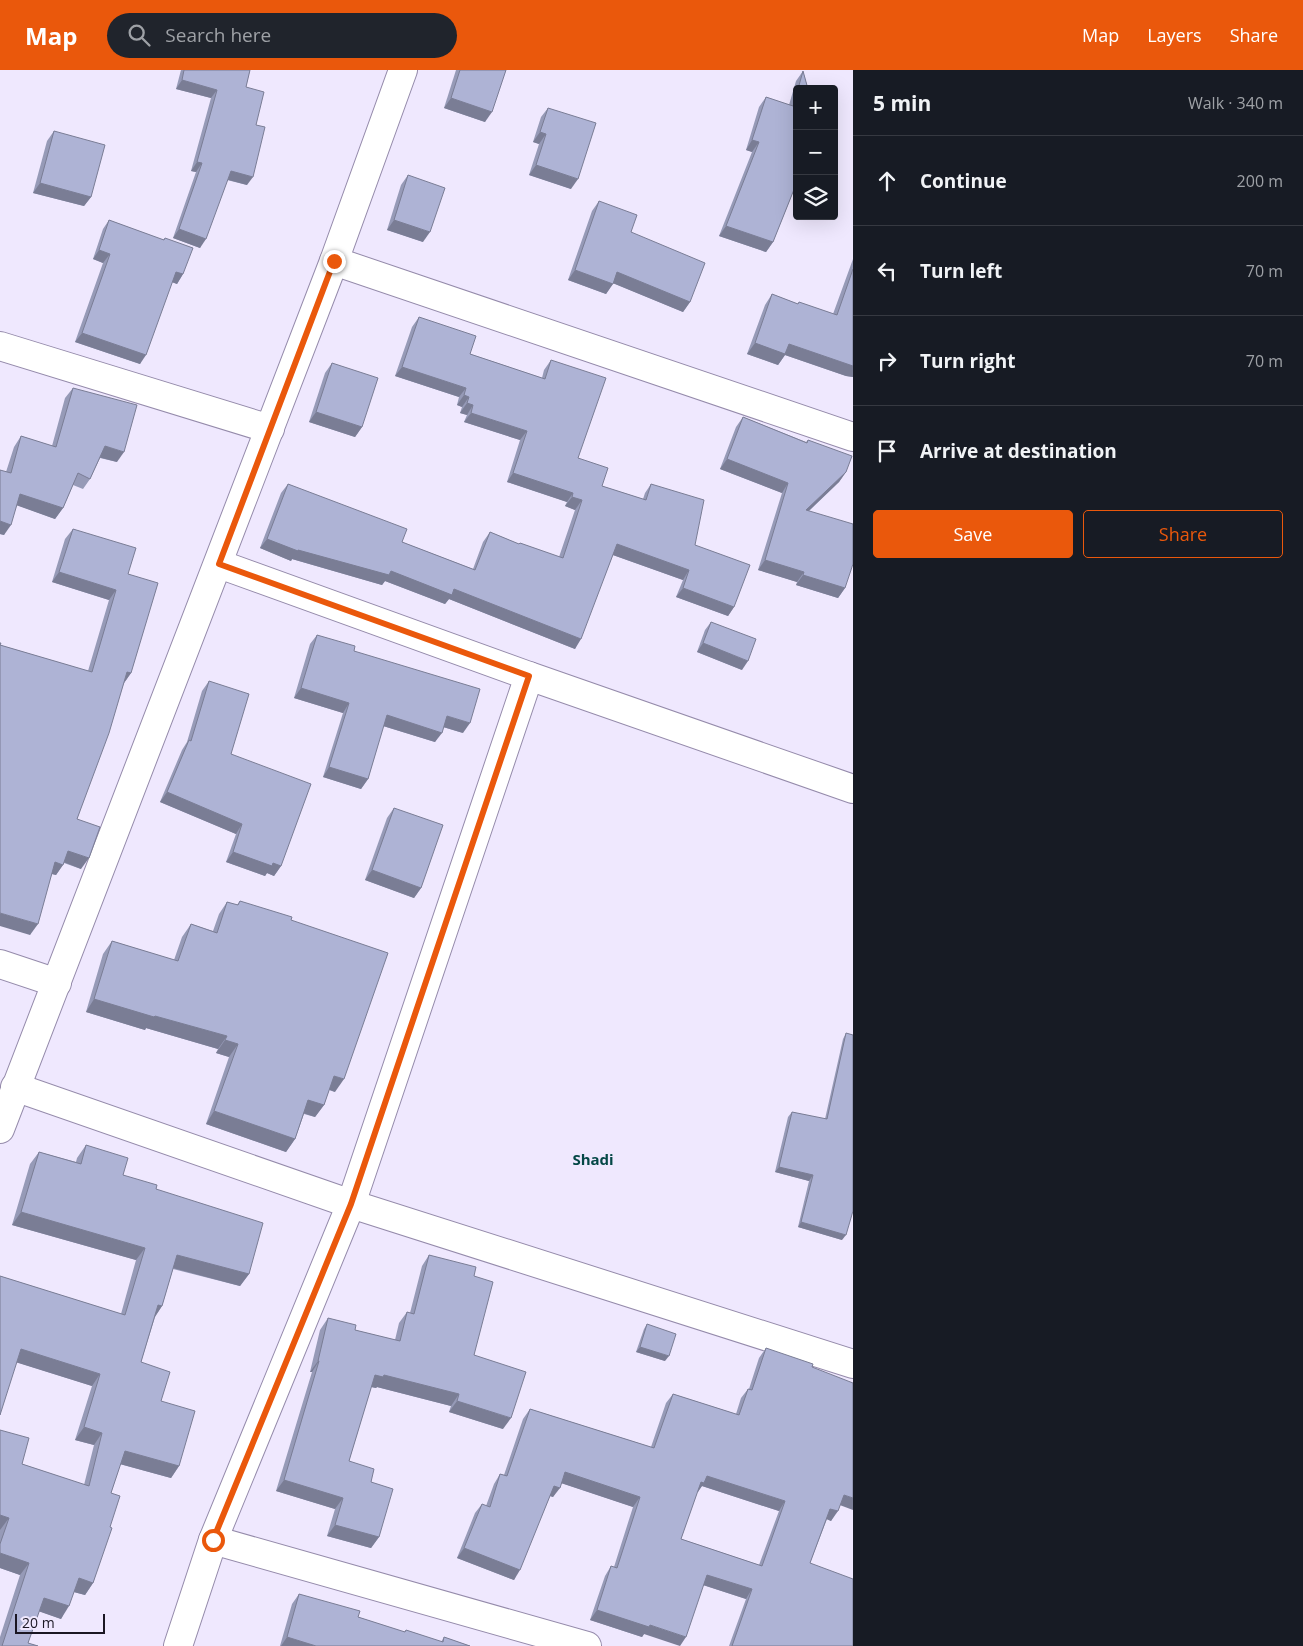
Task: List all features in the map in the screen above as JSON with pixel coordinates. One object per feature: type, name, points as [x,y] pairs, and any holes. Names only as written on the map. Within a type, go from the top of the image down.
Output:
[{"type":"street","points":[[0,1129],[219,564],[334,261],[403,70]]},
{"type":"street","points":[[334,261],[853,437]]},
{"type":"street","points":[[0,346],[270,429]]},
{"type":"street","points":[[219,564],[853,790]]},
{"type":"street","points":[[178,1646],[213,1540],[351,1204],[529,676]]},
{"type":"street","points":[[0,964],[57,983]]},
{"type":"street","points":[[15,1087],[351,1204],[853,1364]]},
{"type":"street","points":[[213,1540],[587,1646]]},
{"type":"building","points":[[184,70],[250,70],[246,87],[264,92],[256,125],[265,127],[253,177],[231,171],[206,239],[179,229],[202,163],[197,162],[217,90],[182,80]]},
{"type":"building","points":[[460,70],[506,70],[492,112],[451,98]]},
{"type":"building","points":[[803,71],[807,85],[799,85]]},
{"type":"building","points":[[766,97],[793,106],[793,192],[773,242],[726,226],[759,142],[752,140]]},
{"type":"building","points":[[548,108],[596,123],[578,179],[536,165],[546,134],[540,132]]},
{"type":"building","points":[[54,131],[105,145],[91,197],[40,183]]},
{"type":"building","points":[[408,175],[445,188],[430,232],[394,220]]},
{"type":"building","points":[[599,201],[637,215],[631,232],[705,263],[690,302],[617,272],[613,284],[575,270]]},
{"type":"building","points":[[109,220],[164,240],[165,238],[193,248],[183,274],[176,272],[146,355],[82,333],[110,254],[99,250]]},
{"type":"building","points":[[853,269],[853,366],[789,344],[785,354],[755,343],[772,294],[798,304],[799,302],[837,315]]},
{"type":"building","points":[[419,317],[476,336],[470,354],[545,379],[551,360],[606,378],[578,458],[608,468],[602,486],[646,500],[651,484],[704,500],[695,545],[750,565],[734,607],[683,588],[689,570],[617,544],[581,639],[454,589],[452,595],[391,571],[389,575],[298,551],[267,539],[288,484],[407,529],[402,542],[475,570],[490,532],[519,544],[563,558],[582,500],[572,497],[573,493],[513,473],[527,431],[471,413],[473,405],[467,403],[469,397],[464,395],[466,388],[402,367]]},
{"type":"building","points":[[332,363],[378,378],[362,427],[316,412]]},
{"type":"building","points":[[73,388],[137,405],[124,452],[105,446],[90,479],[78,473],[63,508],[20,494],[11,525],[0,521],[0,470],[11,473],[21,436],[56,447]]},
{"type":"building","points":[[743,417],[807,443],[808,440],[852,456],[846,472],[806,510],[853,524],[853,564],[845,588],[803,575],[804,572],[765,560],[788,483],[727,459]]},
{"type":"building","points":[[73,529],[136,548],[128,574],[158,583],[131,673],[127,672],[109,733],[77,819],[100,827],[89,858],[68,851],[63,865],[55,862],[38,924],[0,913],[0,645],[92,672],[116,590],[59,572]]},
{"type":"building","points":[[711,622],[756,639],[748,661],[703,643]]},
{"type":"building","points":[[317,635],[355,646],[354,651],[480,689],[470,723],[447,716],[442,733],[387,715],[368,779],[329,767],[349,703],[301,688]]},
{"type":"building","points":[[209,681],[249,694],[231,754],[311,784],[281,866],[273,863],[272,866],[233,852],[242,824],[167,792],[189,740],[191,741]]},
{"type":"building","points":[[394,808],[443,825],[421,888],[372,870]]},
{"type":"building","points":[[240,901],[292,917],[291,920],[388,953],[344,1079],[334,1076],[324,1105],[308,1100],[295,1139],[214,1111],[238,1044],[225,1040],[227,1036],[94,999],[112,941],[178,961],[191,924],[217,933],[227,902],[238,905]]},
{"type":"building","points":[[846,1033],[853,1035],[853,1211],[846,1235],[801,1222],[813,1175],[779,1167],[792,1112],[827,1119]]},
{"type":"building","points":[[86,1145],[128,1158],[123,1175],[157,1185],[156,1189],[263,1223],[249,1274],[177,1255],[162,1306],[158,1305],[141,1362],[170,1372],[161,1401],[195,1411],[179,1466],[125,1451],[111,1493],[120,1496],[110,1527],[112,1528],[93,1583],[79,1578],[69,1606],[44,1598],[28,1643],[38,1646],[2,1646],[29,1563],[0,1553],[0,1544],[9,1518],[0,1515],[0,1430],[29,1438],[22,1464],[89,1486],[102,1433],[84,1427],[100,1374],[21,1349],[0,1415],[0,1276],[125,1315],[145,1248],[21,1212],[39,1152],[81,1164]]},
{"type":"building","points":[[429,1255],[476,1267],[474,1276],[493,1282],[474,1355],[526,1372],[511,1418],[457,1401],[459,1394],[384,1375],[383,1377],[375,1375],[349,1461],[374,1469],[371,1482],[393,1489],[379,1537],[335,1525],[343,1498],[284,1480],[319,1361],[328,1318],[356,1325],[355,1330],[400,1341],[407,1312],[414,1314]]},
{"type":"building","points":[[647,1324],[676,1334],[669,1356],[640,1347]]},
{"type":"building","points":[[766,1348],[813,1364],[812,1367],[853,1383],[853,1498],[844,1495],[838,1511],[830,1509],[810,1563],[853,1579],[853,1646],[732,1646],[752,1589],[707,1575],[686,1637],[597,1610],[611,1566],[617,1568],[640,1497],[565,1472],[560,1488],[554,1486],[520,1570],[464,1548],[482,1504],[490,1507],[500,1474],[507,1476],[530,1409],[654,1448],[673,1394],[739,1415],[748,1389],[752,1390]],"holes":[[[707,1476],[785,1501],[762,1566],[681,1539],[701,1482],[704,1483]]]},
{"type":"building","points":[[299,1594],[360,1611],[358,1617],[405,1632],[406,1630],[443,1642],[444,1637],[470,1646],[316,1646],[287,1637]]},
{"type":"district","name":"Shadi","points":[[593,1160]]},
{"type":"route","points":[[213,1540],[351,1204],[529,676],[219,564],[334,261]]}]
